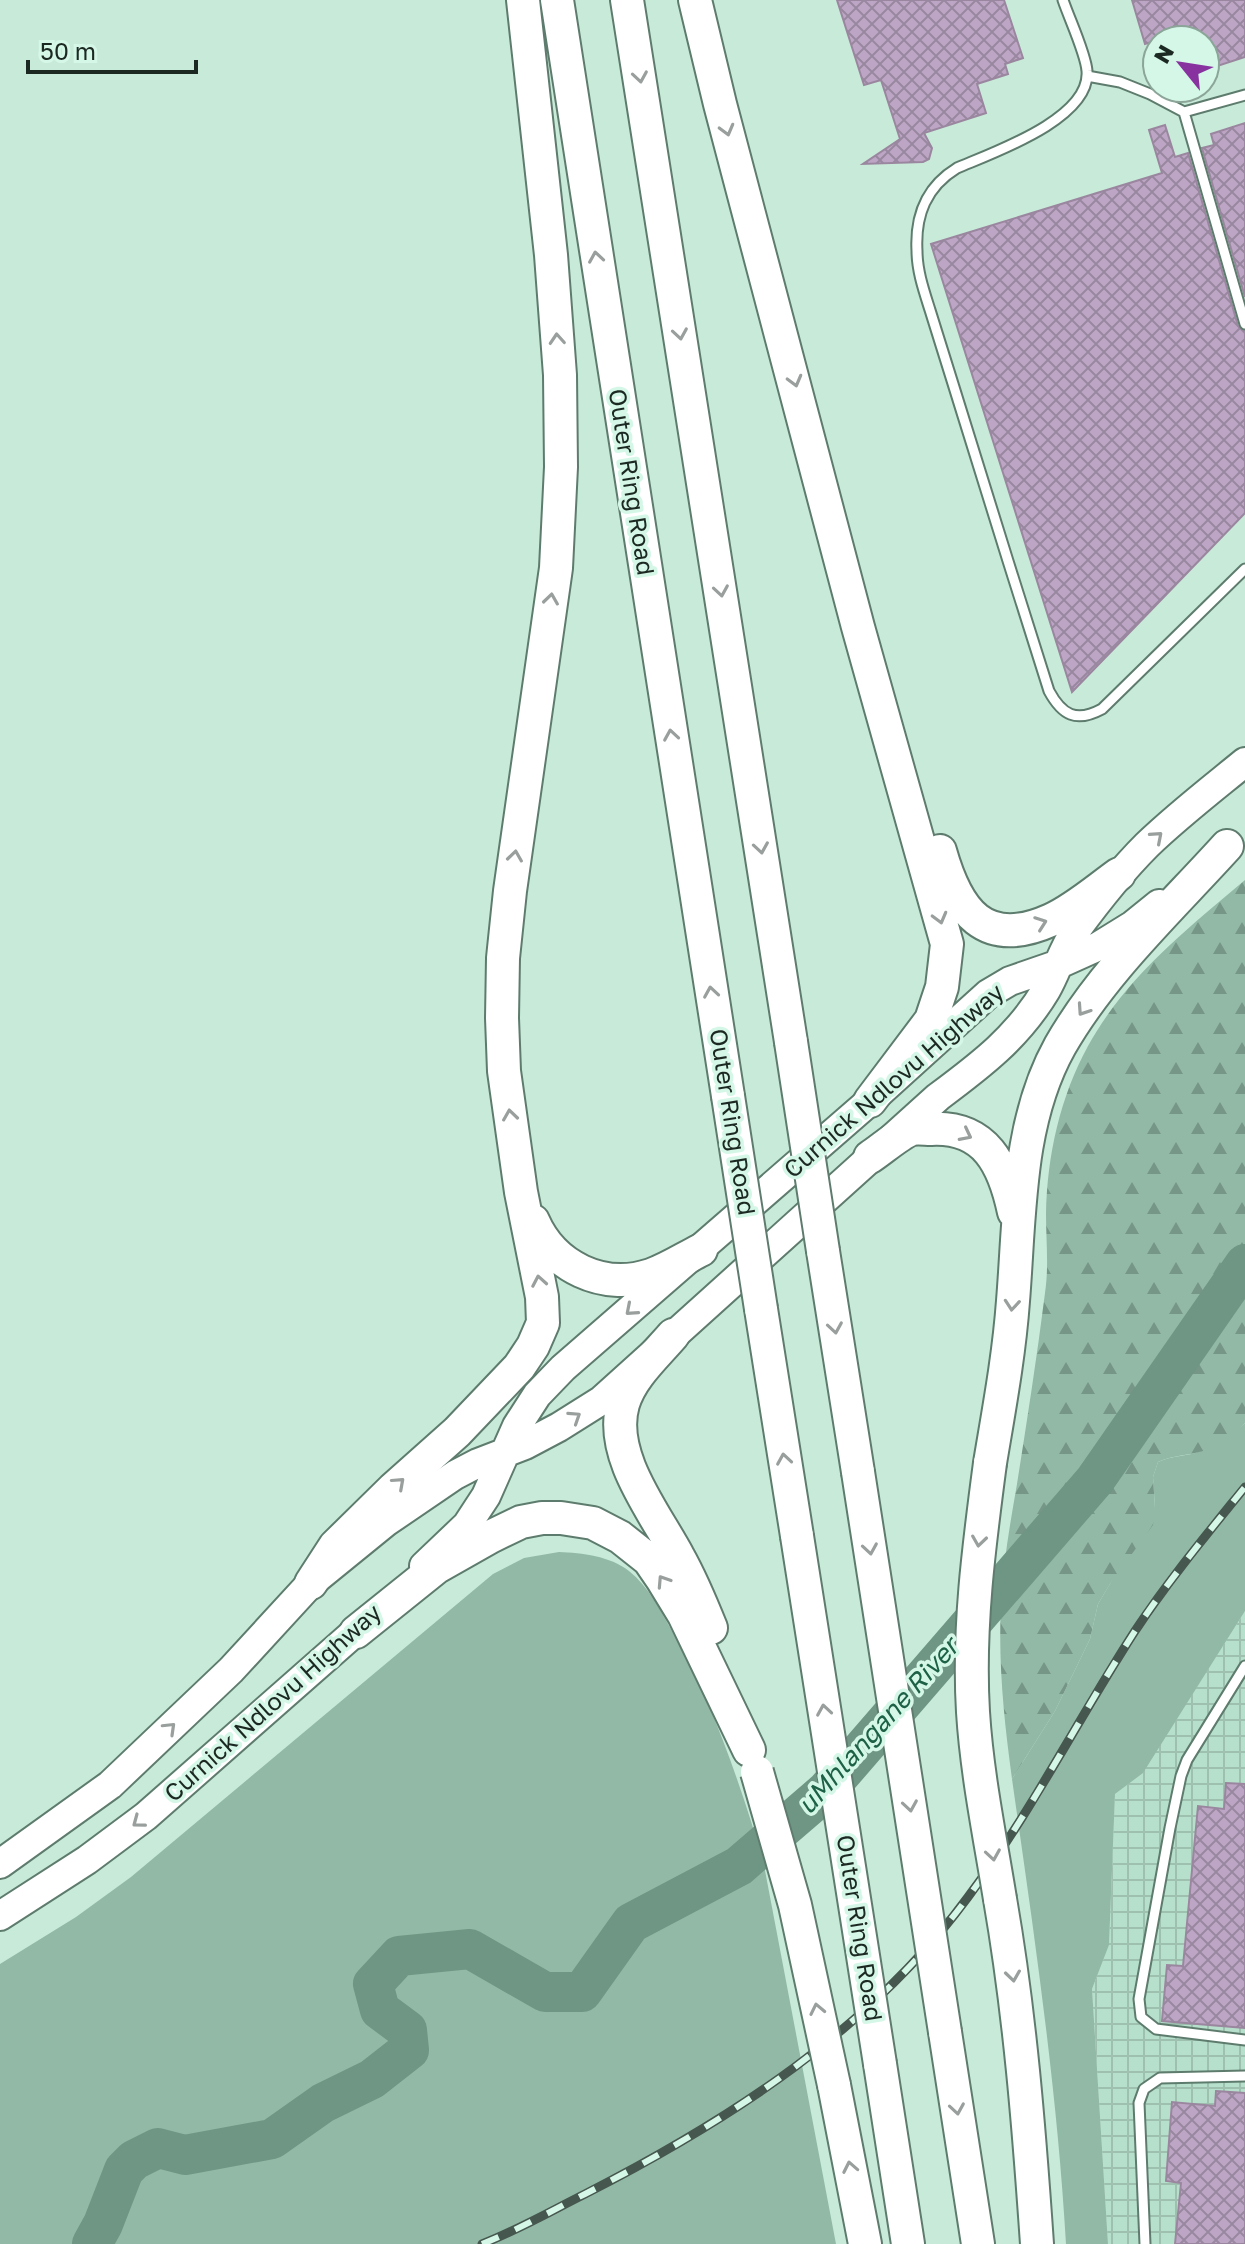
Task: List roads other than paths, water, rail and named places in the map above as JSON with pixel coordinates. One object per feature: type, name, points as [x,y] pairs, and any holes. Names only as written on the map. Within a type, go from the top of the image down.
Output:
[{"type":"highway","points":[[311,1583],[335,1546],[493,1397],[519,1367],[543,1323],[542,1297],[521,1192],[504,1071],[502,1018],[503,958],[510,891],[556,568],[561,467],[560,375],[551,255],[523,0]]},
{"type":"highway","name":"Outer Ring Road","points":[[557,0],[908,2244]]},
{"type":"highway","points":[[627,0],[978,2244]]},
{"type":"highway","points":[[695,0],[858,627],[947,944],[942,987],[931,1020],[870,1101]]},
{"type":"highway","points":[[858,627],[919,777],[947,873],[965,908],[977,920],[987,927],[1003,931],[1027,929],[1053,919],[1119,874]]},
{"type":"highway","points":[[1037,2244],[1028,2107],[1013,1973],[981,1783],[973,1712],[972,1645],[976,1569],[1005,1371],[1028,1136],[1043,1085],[1059,1049],[1086,1005],[1115,968],[1236,839]]},
{"type":"highway","points":[[870,1157],[911,1129],[949,1128],[967,1134],[985,1147],[999,1165],[1008,1184],[1017,1227]]},
{"type":"highway","points":[[521,1192],[538,1231],[548,1245],[559,1258],[590,1276],[607,1280],[651,1275],[701,1250]]},
{"type":"highway","points":[[673,1335],[637,1376],[623,1404],[620,1430],[623,1450],[629,1468],[696,1591],[712,1631],[753,1761],[795,1905],[865,2244]]},
{"type":"highway","points":[[356,1632],[437,1567],[521,1522],[561,1518],[593,1523],[620,1537],[649,1560],[662,1579],[684,1615],[753,1761]]},
{"type":"main road","name":"Curnick Ndlovu Highway","points":[[0,1864],[110,1785],[231,1670],[311,1583],[386,1522],[455,1475],[559,1427],[602,1400],[870,1157],[938,1097],[981,1065],[1008,1041],[1029,1016],[1047,989],[1073,933],[1119,874],[1148,843],[1245,762]]},
{"type":"main road","name":"Curnick Ndlovu Highway","points":[[0,1916],[87,1860],[146,1816],[356,1632],[467,1525],[486,1496],[517,1426],[545,1386],[988,994],[1010,981],[1099,946],[1133,925],[1236,839]]},
{"type":"lane","points":[[1063,0],[1087,73],[1082,91],[1076,101],[1046,127],[944,176],[925,200],[916,250],[920,275],[941,344],[1039,661],[1054,700],[1072,715],[1089,715],[1102,709],[1245,569]]},
{"type":"lane","points":[[1087,73],[1150,94],[1184,112],[1245,95]]},
{"type":"lane","points":[[1184,112],[1245,324]]},
{"type":"lane","points":[[1245,1666],[1187,1760],[1181,1776],[1139,2010],[1141,2017],[1156,2029],[1245,2040]]},
{"type":"lane","points":[[1145,2244],[1139,2103],[1144,2089],[1160,2078],[1245,2076]]},
{"type":"waterway","name":"uMhlangane River","points":[[92,2244],[124,2170],[134,2160],[158,2148],[185,2155],[272,2139],[323,2103],[372,2079],[409,2050],[407,2030],[380,2010],[373,1984],[399,1956],[470,1949],[545,1992],[582,1992],[631,1923],[739,1866],[826,1791],[1095,1480],[1245,1264]]},
{"type":"railway","points":[[482,2244],[534,2220],[692,2135],[794,2067],[888,1989],[930,1945],[991,1865],[1135,1631],[1245,1487]]}]
